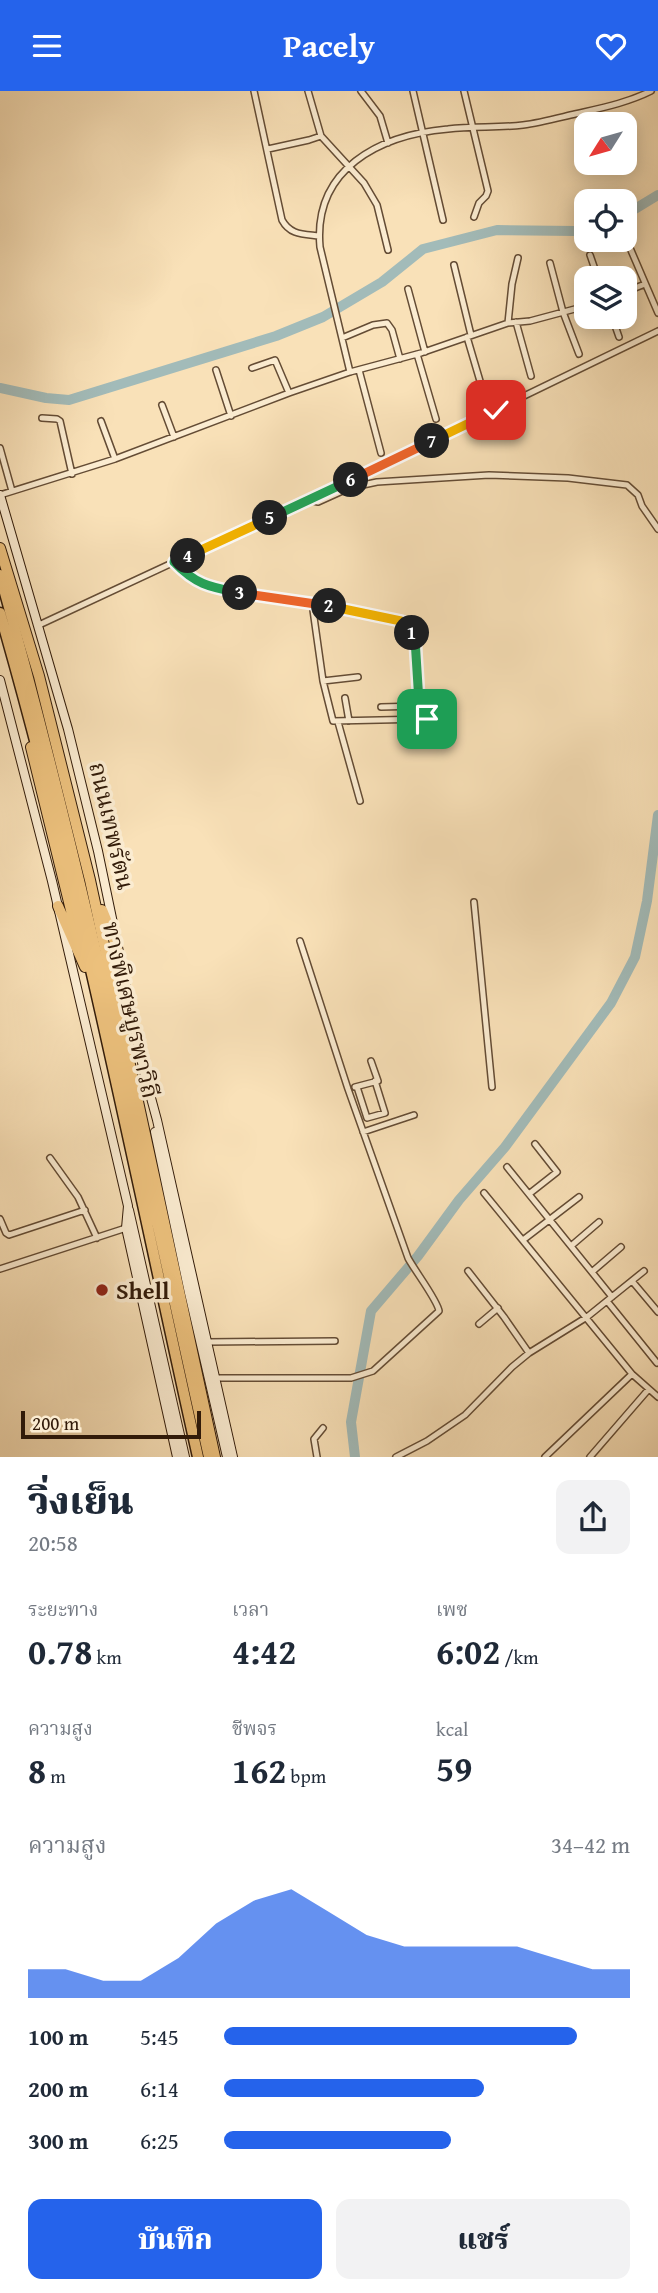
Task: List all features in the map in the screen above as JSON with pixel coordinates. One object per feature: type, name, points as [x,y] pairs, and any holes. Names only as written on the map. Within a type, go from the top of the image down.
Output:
[{"type":"highway","name":"ถนนเทพรัตน","points":[[0,548],[39,676],[90,880],[215,1457]]},
{"type":"highway","name":"ทางพิเศษบูรพาวิถี","points":[[0,575],[79,873],[209,1457]]},
{"type":"highway","name":"ทางพิเศษบูรพาวิถี","points":[[0,613],[42,764],[69,876],[196,1457]]},
{"type":"highway","points":[[0,630],[16,684],[85,967],[196,1457]]},
{"type":"highway","points":[[90,880],[117,947]]},
{"type":"highway","points":[[58,906],[85,967]]},
{"type":"main road","name":"ถนนเทพรัตน","points":[[0,495],[68,729],[98,851],[117,947],[233,1457]]},
{"type":"main road","points":[[1,685],[58,906],[185,1457]]},
{"type":"main road","points":[[145,1072],[162,1172],[228,1457]]},
{"type":"main road","points":[[128,1206],[126,1227],[177,1457]]},
{"type":"street","points":[[254,91],[285,225],[293,232],[319,236]]},
{"type":"street","points":[[308,91],[321,136],[372,195],[388,250]]},
{"type":"street","points":[[360,91],[380,116],[388,143]]},
{"type":"street","points":[[413,91],[443,220]]},
{"type":"street","points":[[464,91],[488,191],[486,197],[479,202],[474,217]]},
{"type":"street","points":[[350,372],[319,236],[325,201],[334,183],[348,165],[371,150],[423,133],[526,125],[622,103],[651,91]]},
{"type":"street","points":[[268,149],[321,136]]},
{"type":"street","points":[[632,252],[658,313]]},
{"type":"street","points":[[590,255],[594,266]]},
{"type":"street","points":[[508,323],[518,258]]},
{"type":"street","points":[[550,263],[563,312],[579,354]]},
{"type":"street","points":[[454,265],[485,398]]},
{"type":"street","points":[[637,287],[645,284]]},
{"type":"street","points":[[408,289],[425,352]]},
{"type":"street","points":[[0,495],[115,459],[350,372],[425,352],[508,323],[530,321],[574,309]]},
{"type":"street","points":[[516,322],[531,376]]},
{"type":"street","points":[[342,338],[373,325],[387,323],[393,330],[400,359]]},
{"type":"street","points":[[617,329],[620,337]]},
{"type":"street","points":[[39,625],[309,500],[658,331]]},
{"type":"street","points":[[417,353],[436,419]]},
{"type":"street","points":[[252,368],[275,360],[289,393]]},
{"type":"street","points":[[216,370],[231,416]]},
{"type":"street","points":[[359,370],[381,453]]},
{"type":"street","points":[[162,405],[174,437]]},
{"type":"street","points":[[42,418],[60,421],[72,474]]},
{"type":"street","points":[[101,421],[115,459]]},
{"type":"street","points":[[0,449],[12,491]]},
{"type":"street","points":[[309,500],[318,502],[349,488],[377,482],[489,475],[568,478],[627,485],[638,495],[642,506],[658,529]]},
{"type":"street","points":[[174,562],[187,575],[208,587],[312,603],[407,624],[415,639],[419,706],[427,719],[338,722],[331,718],[312,603]]},
{"type":"street","points":[[323,681],[358,677]]},
{"type":"street","points":[[345,698],[349,722]]},
{"type":"street","points":[[381,707],[419,706]]},
{"type":"street","points":[[338,722],[360,801]]},
{"type":"street","points":[[474,902],[492,1087]]},
{"type":"street","points":[[216,1378],[351,1378],[368,1374],[439,1311],[438,1304],[408,1258],[348,1089],[300,941]]},
{"type":"street","points":[[348,1089],[378,1081],[371,1061]]},
{"type":"street","points":[[357,1087],[367,1118],[385,1113],[375,1081]]},
{"type":"street","points":[[363,1132],[414,1115]]},
{"type":"street","points":[[529,1194],[557,1172],[535,1144]]},
{"type":"street","points":[[50,1158],[85,1210],[97,1238]]},
{"type":"street","points":[[507,1167],[593,1271],[609,1299],[657,1363]]},
{"type":"street","points":[[484,1193],[632,1374],[657,1395]]},
{"type":"street","points":[[523,1240],[579,1197]]},
{"type":"street","points":[[0,1219],[9,1235],[85,1210]]},
{"type":"street","points":[[571,1246],[599,1222]]},
{"type":"street","points":[[0,1269],[126,1227]]},
{"type":"street","points":[[593,1271],[621,1247]]},
{"type":"street","points":[[468,1271],[529,1353]]},
{"type":"street","points":[[396,1457],[428,1441],[471,1410],[529,1353],[587,1317],[644,1271]]},
{"type":"street","points":[[632,1281],[658,1312]]},
{"type":"street","points":[[479,1324],[498,1308]]},
{"type":"street","points":[[208,1342],[335,1341]]},
{"type":"street","points":[[545,1457],[632,1374]]},
{"type":"street","points":[[590,1457],[649,1390]]},
{"type":"street","points":[[317,1457],[314,1439],[323,1428]]},
{"type":"waterway","points":[[637,208],[658,195]]},
{"type":"waterway","points":[[0,388],[69,400],[276,336],[323,317],[382,282],[423,249],[497,230],[574,231]]},
{"type":"waterway","points":[[355,1457],[351,1422],[371,1311],[505,1147],[611,1003],[635,957],[647,901],[658,815]]},
{"type":"place","name":"Shell","points":[[102,1290]]},
{"type":"route","points":[[427,719],[419,706],[415,639],[407,624],[312,603],[208,587],[187,575],[174,562],[496,410]]}]
